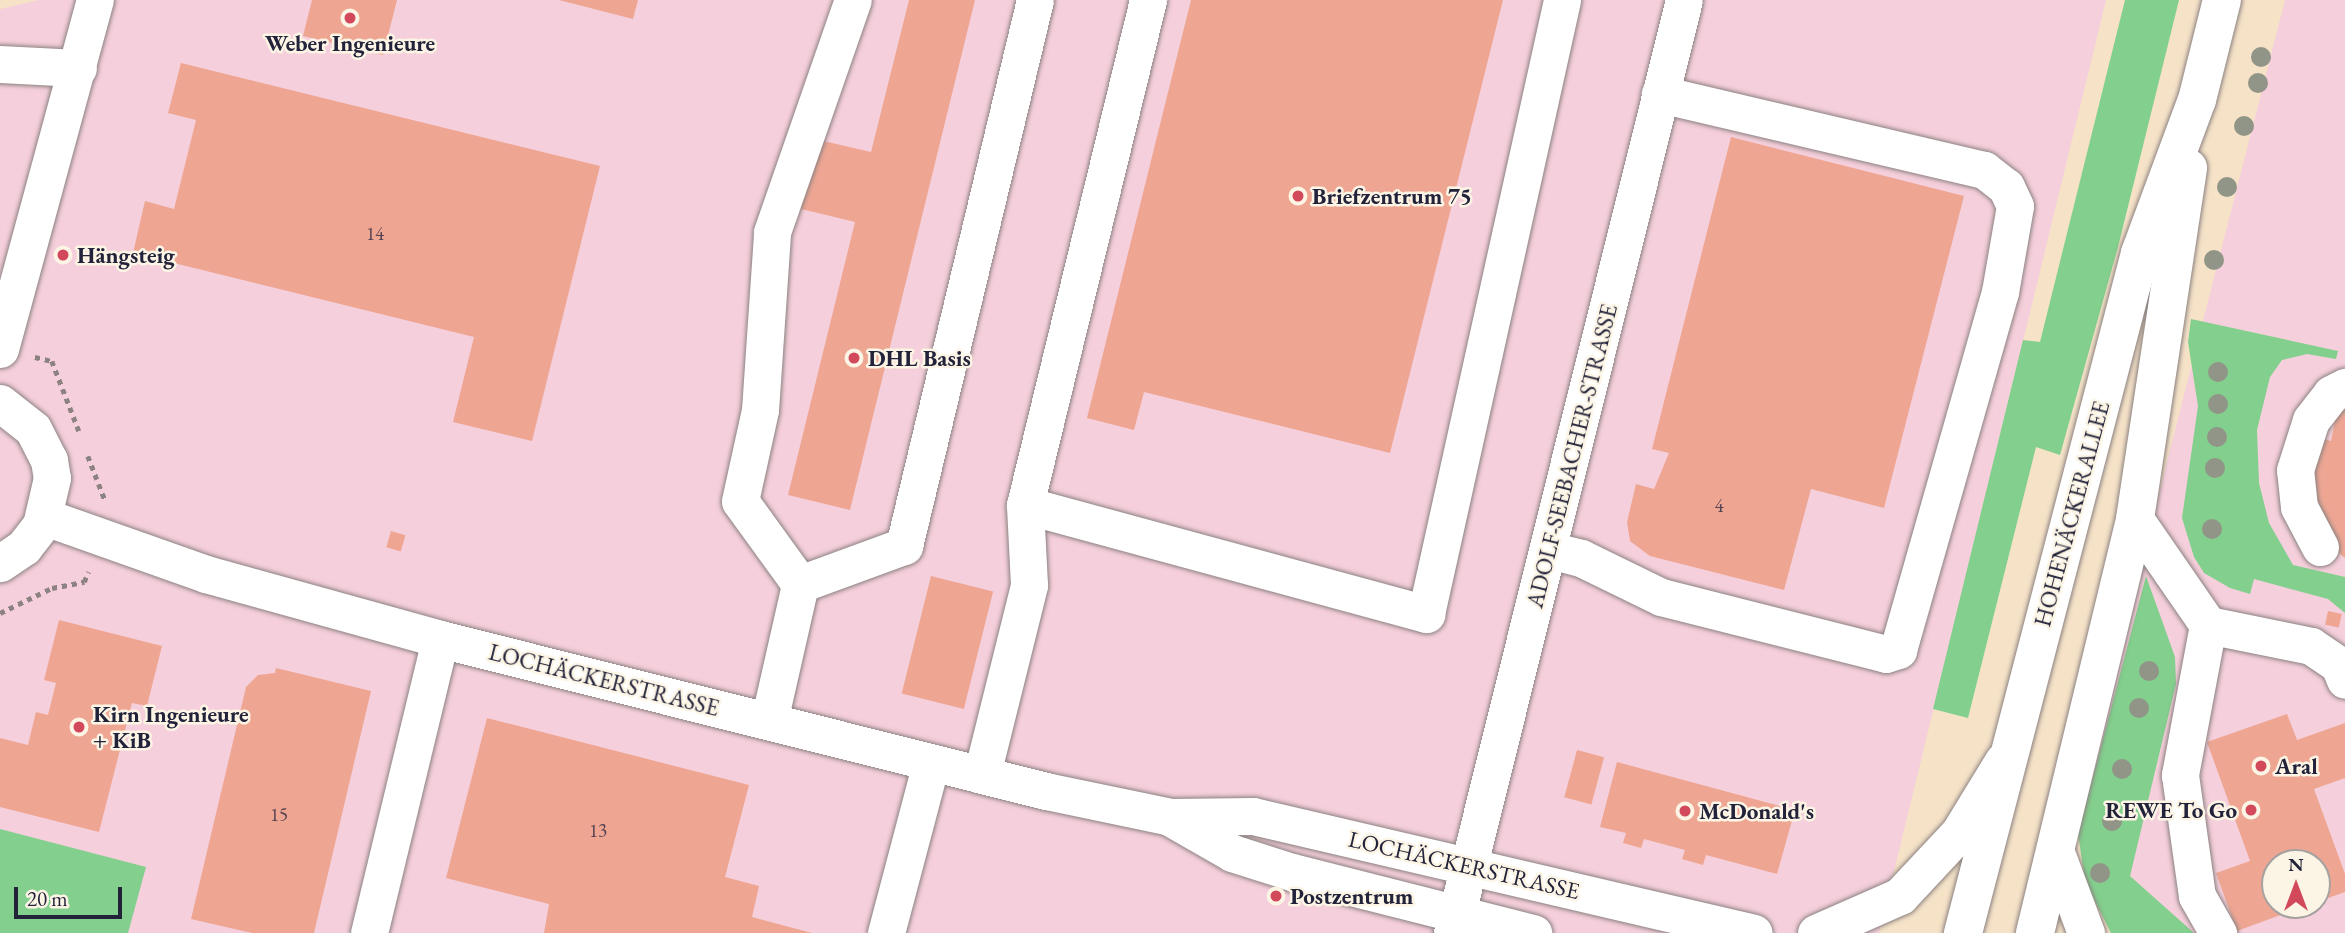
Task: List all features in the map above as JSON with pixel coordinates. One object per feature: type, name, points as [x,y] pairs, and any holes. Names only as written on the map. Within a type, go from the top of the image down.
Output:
[{"type":"main road","name":"HOHENÄCKERALLEE","points":[[2035,933],[2135,519],[2197,100],[2222,0]]},
{"type":"main road","name":"HOHENÄCKERALLEE","points":[[1963,933],[2140,253],[2197,100]]},
{"type":"street","points":[[0,349],[95,0]]},
{"type":"street","points":[[769,721],[800,583],[740,501],[760,410],[772,232],[853,0]]},
{"type":"street","points":[[800,583],[904,546],[1035,0]]},
{"type":"street","points":[[982,774],[1029,585],[1025,506],[1147,0]]},
{"type":"street","points":[[1025,506],[1426,614],[1562,0]]},
{"type":"street","name":"ADOLF-SEEBACHER-STRASSE","points":[[1454,922],[1549,550],[1684,0]]},
{"type":"street","points":[[0,64],[78,68]]},
{"type":"street","points":[[1549,550],[1581,558],[1661,597],[1886,654],[1898,650],[2000,292],[2015,206],[2006,187],[1984,170],[1660,94]]},
{"type":"street","points":[[2320,547],[2303,517],[2295,470],[2311,420],[2331,394],[2345,387]]},
{"type":"street","points":[[0,403],[21,416],[43,444],[52,478],[45,517],[24,547],[0,563]]},
{"type":"street","name":"LOCHÄCKERSTRASSE","points":[[45,517],[206,574],[440,639],[931,762],[1170,817],[1253,816],[1469,864],[1754,933]]},
{"type":"street","points":[[2135,519],[2208,625],[2311,646],[2339,665],[2345,680]]},
{"type":"street","points":[[2208,625],[2180,775],[2197,896],[2218,933]]},
{"type":"street","points":[[369,933],[440,639]]},
{"type":"street","points":[[1816,933],[1886,905],[1926,872],[1959,833],[2011,749]]},
{"type":"street","points":[[886,933],[931,762]]},
{"type":"street","name":"LOCHÄCKERSTRASSE","points":[[1170,817],[1244,857],[1454,922],[1533,933]]},
{"type":"street","points":[[2055,850],[2086,933]]},
{"type":"shaded area","points":[[39,0],[2106,0],[1879,933],[0,933],[0,9]]},
{"type":"shaded area","points":[[2285,0],[2345,0],[2345,933],[2114,933],[2089,767]]},
{"type":"green space","points":[[2125,0],[2179,0],[2118,247],[2060,455],[2036,447],[1968,718],[1933,709],[2023,340],[2040,342]]},
{"type":"green space","points":[[2191,319],[2338,351],[2336,359],[2307,354],[2282,360],[2270,377],[2257,430],[2259,483],[2269,523],[2293,565],[2345,577],[2345,613],[2328,599],[2254,579],[2250,594],[2230,588],[2204,573],[2194,557],[2182,518],[2198,406],[2188,342]]},
{"type":"green space","points":[[2146,576],[2175,657],[2176,684],[2130,876],[2194,933],[2111,933],[2085,882],[2078,833]]},
{"type":"green space","points":[[0,829],[146,867],[128,933],[0,933]]},
{"type":"building","name":"Weber Ingenieure","points":[[312,0],[397,0],[383,55],[303,36]]},
{"type":"building","points":[[559,0],[638,0],[633,19]]},
{"type":"building","name":"DHL Basis","points":[[909,0],[975,0],[850,510],[788,495],[855,222],[789,206],[806,137],[871,152]]},
{"type":"building","name":"Briefzentrum 75","points":[[1191,0],[1503,0],[1390,453],[1144,392],[1134,430],[1087,418]]},
{"type":"building","points":[[181,63],[600,166],[532,441],[453,422],[474,337],[133,253],[145,201],[174,209],[196,120],[168,113]]},
{"type":"building","points":[[1731,137],[1964,196],[1884,508],[1811,489],[1784,590],[1650,556],[1630,541],[1627,522],[1636,484],[1654,489],[1669,453],[1652,449]]},
{"type":"building","points":[[2345,401],[2345,558],[2322,539],[2302,479],[2313,436],[2331,441],[2335,421],[2325,419]]},
{"type":"building","points":[[391,531],[405,535],[401,551],[386,547]]},
{"type":"building","points":[[931,576],[993,591],[964,709],[902,693]]},
{"type":"building","points":[[2328,611],[2342,614],[2339,628],[2325,625]]},
{"type":"building","name":"Kirn Ingenieure + KiB","points":[[59,620],[162,646],[147,706],[132,703],[99,832],[0,807],[0,738],[28,745],[36,712],[48,715],[56,683],[44,680]]},
{"type":"building","points":[[276,668],[371,691],[314,933],[252,933],[191,919],[246,687],[258,675],[275,673]]},
{"type":"building","points":[[2287,714],[2297,740],[2345,723],[2345,778],[2314,789],[2345,874],[2345,892],[2331,897],[2331,849],[2261,849],[2261,919],[2270,919],[2237,931],[2216,873],[2250,861],[2207,742]]},
{"type":"building","points":[[487,718],[749,785],[725,877],[759,886],[752,917],[812,933],[544,933],[549,904],[446,878]]},
{"type":"building","points":[[1577,750],[1604,757],[1591,805],[1564,797]]},
{"type":"building","points":[[1617,762],[1795,810],[1777,874],[1706,855],[1703,865],[1682,859],[1685,850],[1644,839],[1641,848],[1623,843],[1626,833],[1600,827]]},
{"type":"place","name":"Weber Ingenieure","points":[[350,18]]},
{"type":"place","name":"Briefzentrum 75","points":[[1298,196]]},
{"type":"place","name":"Hängsteig","points":[[63,255]]},
{"type":"place","name":"DHL Basis","points":[[854,358]]},
{"type":"place","name":"Kirn Ingenieure + KiB","points":[[79,727]]},
{"type":"place","name":"Aral","points":[[2261,766]]},
{"type":"place","name":"REWE To Go","points":[[2251,810]]},
{"type":"place","name":"McDonald's","points":[[1685,811]]},
{"type":"place","name":"Postzentrum","points":[[1276,896]]}]
